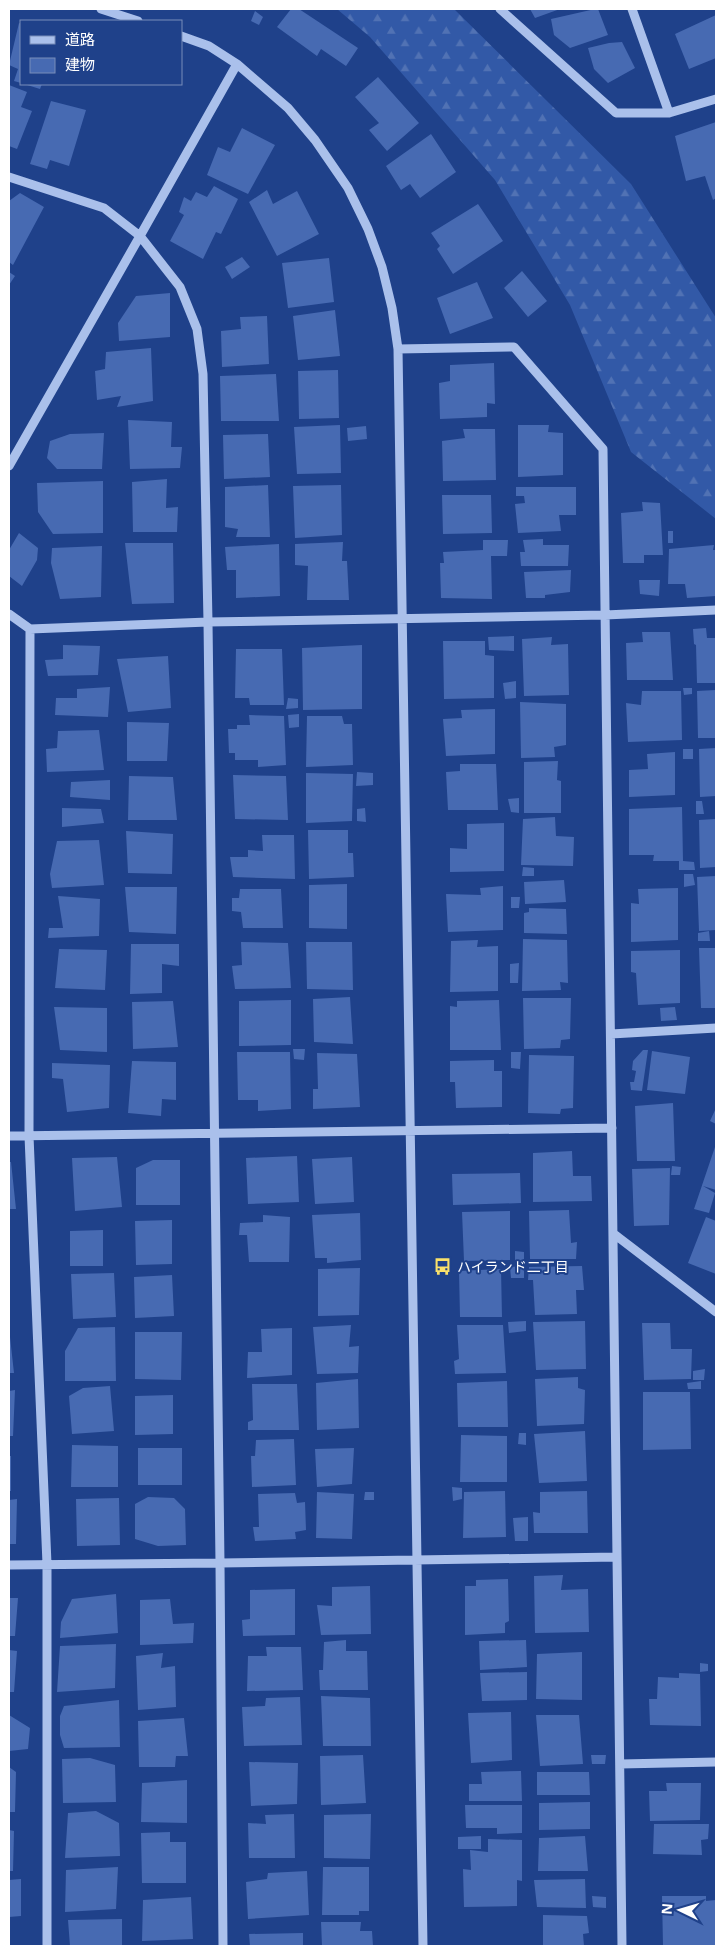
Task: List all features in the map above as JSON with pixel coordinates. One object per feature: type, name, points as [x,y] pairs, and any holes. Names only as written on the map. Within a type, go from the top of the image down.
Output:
[{"type":"street","points":[[101,9],[135,20]]},
{"type":"street","points":[[500,9],[616,113],[669,112],[716,99]]},
{"type":"street","points":[[632,9],[669,112]]},
{"type":"street","points":[[182,36],[209,46],[237,64],[288,108],[315,140],[348,188],[368,229],[382,267],[392,308],[398,349],[423,1946]]},
{"type":"street","points":[[9,466],[237,64]]},
{"type":"street","points":[[9,177],[104,208],[140,236],[180,287],[197,329],[203,374],[220,1563],[223,1946]]},
{"type":"street","points":[[398,349],[514,347],[602,449],[614,1234],[622,1946]]},
{"type":"street","points":[[9,614],[30,629],[208,622],[605,615],[716,610]]},
{"type":"street","points":[[30,629],[29,1136],[47,1564],[47,1946]]},
{"type":"street","points":[[611,1034],[716,1028]]},
{"type":"street","points":[[9,1136],[612,1128]]},
{"type":"street","points":[[614,1234],[716,1312]]},
{"type":"street","points":[[9,1565],[617,1557]]},
{"type":"street","points":[[620,1764],[716,1762]]},
{"type":"green space","points":[[337,9],[454,9],[631,184],[716,318],[716,519],[631,452],[570,305],[495,180],[370,37]]},
{"type":"building","points":[[291,9],[299,9],[358,48],[346,66],[321,49],[317,56],[277,27]]},
{"type":"building","points":[[530,9],[560,9],[535,18]]},
{"type":"building","points":[[598,9],[608,35],[570,48],[554,35],[551,19]]},
{"type":"building","points":[[255,11],[263,17],[259,25],[251,21]]},
{"type":"building","points":[[716,15],[716,58],[689,69],[675,34]]},
{"type":"building","points":[[19,23],[20,83],[14,81],[18,69],[9,65]]},
{"type":"building","points":[[622,42],[635,68],[608,83],[594,69],[588,48]]},
{"type":"building","points":[[378,77],[419,123],[387,151],[369,130],[379,123],[355,97]]},
{"type":"building","points":[[9,85],[27,92],[21,107],[32,111],[17,149],[9,146]]},
{"type":"building","points":[[27,85],[42,85],[40,89]]},
{"type":"building","points":[[51,101],[86,110],[69,166],[50,160],[47,169],[30,164]]},
{"type":"building","points":[[716,122],[716,198],[713,200],[705,176],[686,181],[675,136]]},
{"type":"building","points":[[242,128],[275,145],[248,194],[207,175],[218,147],[230,152]]},
{"type":"building","points":[[431,134],[456,172],[420,198],[410,184],[401,190],[386,166]]},
{"type":"building","points":[[214,186],[238,199],[221,234],[216,232],[203,259],[170,241],[184,215],[179,212],[184,197],[191,201],[196,192],[207,197]]},
{"type":"building","points":[[267,190],[273,204],[297,191],[319,234],[277,256],[249,202]]},
{"type":"building","points":[[20,193],[44,207],[13,265],[9,262],[9,201]]},
{"type":"building","points":[[478,204],[503,241],[453,274],[437,249],[440,246],[431,233]]},
{"type":"building","points":[[242,257],[250,267],[232,279],[225,267]]},
{"type":"building","points":[[329,258],[334,302],[288,308],[282,263]]},
{"type":"building","points":[[522,271],[547,301],[528,317],[504,288]]},
{"type":"building","points":[[9,272],[15,276],[9,285]]},
{"type":"building","points":[[477,282],[493,318],[450,334],[437,298]]},
{"type":"building","points":[[170,293],[170,337],[119,341],[118,323],[136,296]]},
{"type":"building","points":[[335,310],[340,356],[298,360],[293,316]]},
{"type":"building","points":[[267,316],[269,364],[222,367],[221,331],[241,329],[240,317]]},
{"type":"building","points":[[151,348],[153,401],[117,407],[121,396],[97,400],[95,371],[105,369],[106,352]]},
{"type":"building","points":[[494,363],[495,404],[487,403],[487,417],[440,419],[439,383],[450,381],[450,365]]},
{"type":"building","points":[[338,370],[339,418],[299,419],[298,371]]},
{"type":"building","points":[[276,374],[279,421],[221,421],[220,376]]},
{"type":"building","points":[[128,420],[172,422],[171,447],[182,447],[180,468],[130,469]]},
{"type":"building","points":[[340,425],[341,473],[297,474],[294,427]]},
{"type":"building","points":[[518,425],[549,425],[548,432],[563,433],[563,475],[518,477]]},
{"type":"building","points":[[366,426],[367,439],[348,441],[347,428]]},
{"type":"building","points":[[463,429],[495,429],[496,480],[443,481],[442,441],[465,438]]},
{"type":"building","points":[[104,433],[102,469],[57,469],[47,458],[50,441],[70,434]]},
{"type":"building","points":[[268,434],[270,477],[224,479],[223,435]]},
{"type":"building","points":[[167,479],[166,508],[178,507],[177,532],[133,532],[132,482]]},
{"type":"building","points":[[103,481],[103,533],[53,534],[38,512],[37,483]]},
{"type":"building","points":[[268,485],[270,537],[236,537],[238,529],[225,527],[225,487]]},
{"type":"building","points":[[341,485],[342,535],[295,538],[293,486]]},
{"type":"building","points":[[516,487],[576,487],[576,515],[559,515],[561,531],[518,533],[515,504],[525,503],[524,496],[516,496]]},
{"type":"building","points":[[442,495],[491,495],[492,533],[443,534]]},
{"type":"building","points":[[642,502],[660,503],[663,555],[644,555],[644,563],[623,563],[621,513],[643,511]]},
{"type":"building","points":[[668,531],[673,531],[673,543],[668,543]]},
{"type":"building","points":[[19,533],[38,548],[37,560],[22,586],[9,576],[9,550]]},
{"type":"building","points":[[543,539],[543,545],[569,545],[568,566],[521,566],[520,552],[525,552],[523,540]]},
{"type":"building","points":[[483,540],[508,540],[507,556],[491,556],[492,599],[441,598],[440,563],[444,563],[443,552],[483,550]]},
{"type":"building","points":[[343,542],[342,561],[347,561],[349,600],[307,600],[308,566],[295,565],[295,544]]},
{"type":"building","points":[[125,543],[173,543],[174,603],[132,604]]},
{"type":"building","points":[[279,544],[280,596],[236,598],[236,570],[227,570],[225,547]]},
{"type":"building","points":[[714,545],[713,550],[716,550],[716,596],[687,598],[685,584],[668,584],[669,549]]},
{"type":"building","points":[[102,546],[101,597],[60,599],[51,563],[52,548]]},
{"type":"building","points":[[571,570],[570,592],[545,595],[545,598],[526,598],[524,572]]},
{"type":"building","points":[[639,580],[660,580],[659,596],[640,594]]},
{"type":"building","points":[[706,628],[707,638],[716,638],[716,683],[697,683],[696,645],[694,644],[693,629]]},
{"type":"building","points":[[642,632],[670,632],[673,680],[627,680],[626,643],[643,642]]},
{"type":"building","points":[[514,636],[514,651],[489,650],[488,637]]},
{"type":"building","points":[[552,637],[551,645],[568,644],[569,695],[524,696],[522,639]]},
{"type":"building","points":[[443,641],[485,641],[485,655],[494,656],[494,698],[444,699]]},
{"type":"building","points":[[63,645],[100,646],[98,675],[48,676],[45,660],[63,659]]},
{"type":"building","points":[[362,645],[362,709],[303,710],[302,648]]},
{"type":"building","points":[[236,649],[282,649],[284,705],[250,705],[249,698],[235,698]]},
{"type":"building","points":[[168,656],[171,708],[128,712],[117,659]]},
{"type":"building","points":[[516,681],[516,698],[505,699],[503,683]]},
{"type":"building","points":[[110,687],[108,717],[55,715],[56,698],[77,698],[77,689]]},
{"type":"building","points":[[683,688],[692,688],[692,694],[684,695]]},
{"type":"building","points":[[716,690],[716,738],[698,738],[697,691]]},
{"type":"building","points":[[642,691],[681,691],[682,740],[628,742],[626,703],[641,705]]},
{"type":"building","points":[[288,698],[298,699],[298,708],[286,709]]},
{"type":"building","points":[[520,702],[566,704],[566,745],[554,747],[555,757],[521,758]]},
{"type":"building","points":[[495,709],[495,754],[446,756],[443,719],[462,718],[461,710]]},
{"type":"building","points":[[299,714],[299,727],[289,728],[288,715]]},
{"type":"building","points":[[249,715],[284,716],[286,765],[258,767],[258,760],[235,760],[235,753],[229,753],[228,729],[237,729],[237,725],[250,725]]},
{"type":"building","points":[[307,716],[342,716],[344,724],[352,724],[353,765],[306,767]]},
{"type":"building","points":[[127,722],[169,723],[167,761],[127,761]]},
{"type":"building","points":[[99,730],[104,770],[47,772],[46,749],[57,748],[58,731]]},
{"type":"building","points":[[716,748],[716,796],[700,797],[699,749]]},
{"type":"building","points":[[683,749],[693,749],[693,759],[683,759]]},
{"type":"building","points":[[675,752],[675,795],[629,797],[629,770],[648,769],[647,754]]},
{"type":"building","points":[[558,761],[557,780],[561,781],[561,813],[524,813],[524,762]]},
{"type":"building","points":[[460,764],[496,764],[498,810],[448,810],[446,772],[460,771]]},
{"type":"building","points":[[357,772],[373,773],[373,785],[356,786]]},
{"type":"building","points":[[306,773],[353,774],[352,821],[306,823]]},
{"type":"building","points":[[233,775],[286,776],[288,820],[235,819]]},
{"type":"building","points":[[129,776],[173,777],[177,820],[128,820]]},
{"type":"building","points":[[110,780],[110,800],[70,797],[71,782]]},
{"type":"building","points":[[519,798],[519,813],[511,812],[508,799]]},
{"type":"building","points":[[696,801],[702,801],[704,814],[696,814]]},
{"type":"building","points":[[682,807],[683,861],[694,862],[695,870],[679,870],[679,861],[653,861],[654,855],[629,855],[629,809]]},
{"type":"building","points":[[62,808],[101,809],[104,823],[62,827]]},
{"type":"building","points":[[365,808],[366,822],[357,821],[357,809]]},
{"type":"building","points":[[555,817],[556,836],[574,837],[573,866],[521,865],[523,819]]},
{"type":"building","points":[[716,819],[716,867],[700,868],[699,820]]},
{"type":"building","points":[[504,823],[504,871],[450,872],[450,848],[467,849],[467,824]]},
{"type":"building","points":[[308,830],[348,830],[348,853],[353,853],[354,877],[309,879]]},
{"type":"building","points":[[126,831],[173,834],[172,874],[128,873]]},
{"type":"building","points":[[262,835],[294,835],[295,879],[233,877],[230,857],[248,857],[248,850],[263,851]]},
{"type":"building","points":[[99,840],[104,885],[52,888],[50,874],[57,841]]},
{"type":"building","points":[[523,867],[534,868],[534,876],[522,876]]},
{"type":"building","points":[[684,874],[693,874],[695,885],[684,887]]},
{"type":"building","points":[[716,876],[716,930],[699,931],[697,877]]},
{"type":"building","points":[[564,880],[566,902],[525,904],[524,882]]},
{"type":"building","points":[[347,884],[347,929],[309,928],[309,885]]},
{"type":"building","points":[[503,886],[503,930],[448,932],[446,894],[481,895],[480,888]]},
{"type":"building","points":[[125,887],[177,887],[176,934],[129,932]]},
{"type":"building","points":[[678,888],[678,940],[631,942],[631,903],[639,904],[638,889]]},
{"type":"building","points":[[240,889],[281,889],[283,928],[243,928],[241,912],[232,911],[232,898],[239,898]]},
{"type":"building","points":[[58,896],[100,899],[99,936],[48,938],[49,928],[63,928]]},
{"type":"building","points":[[511,897],[520,897],[519,908],[511,908]]},
{"type":"building","points":[[529,908],[566,909],[567,934],[524,933],[524,913],[529,912]]},
{"type":"building","points":[[709,931],[710,941],[698,941],[698,933]]},
{"type":"building","points":[[523,939],[567,940],[568,983],[560,982],[561,990],[522,991]]},
{"type":"building","points":[[478,940],[477,947],[498,946],[498,991],[450,992],[451,941]]},
{"type":"building","points":[[241,942],[288,943],[291,988],[235,989],[232,966],[242,965]]},
{"type":"building","points":[[306,942],[352,942],[353,990],[307,989]]},
{"type":"building","points":[[131,944],[179,944],[179,966],[162,964],[162,993],[130,994]]},
{"type":"building","points":[[699,948],[716,948],[716,1008],[701,1008]]},
{"type":"building","points":[[59,949],[107,950],[105,990],[55,988]]},
{"type":"building","points":[[680,950],[680,1003],[638,1005],[636,973],[631,972],[631,951]]},
{"type":"building","points":[[519,963],[518,983],[510,983],[510,964]]},
{"type":"building","points":[[350,997],[353,1044],[314,1042],[313,999]]},
{"type":"building","points":[[523,998],[571,998],[570,1039],[561,1040],[560,1048],[524,1049]]},
{"type":"building","points":[[291,1000],[291,1045],[239,1046],[239,1001]]},
{"type":"building","points":[[499,1000],[501,1050],[450,1050],[450,1006],[457,1007],[457,1001]]},
{"type":"building","points":[[173,1001],[178,1047],[133,1049],[132,1002]]},
{"type":"building","points":[[54,1007],[107,1008],[107,1052],[60,1050]]},
{"type":"building","points":[[675,1007],[677,1020],[661,1021],[660,1008]]},
{"type":"building","points":[[293,1049],[305,1049],[304,1060],[294,1059]]},
{"type":"building","points":[[643,1050],[648,1050],[642,1091],[631,1090],[630,1082],[634,1082],[636,1071],[632,1070],[633,1061]]},
{"type":"building","points":[[652,1051],[690,1057],[685,1094],[647,1090]]},
{"type":"building","points":[[237,1052],[290,1052],[291,1109],[258,1111],[258,1100],[238,1100]]},
{"type":"building","points":[[511,1052],[521,1052],[520,1069],[511,1068]]},
{"type":"building","points":[[317,1053],[357,1054],[360,1107],[313,1109],[313,1089],[318,1089]]},
{"type":"building","points":[[529,1055],[574,1056],[573,1108],[561,1109],[560,1114],[528,1113]]},
{"type":"building","points":[[494,1060],[494,1071],[502,1071],[502,1107],[456,1108],[455,1082],[450,1082],[450,1061]]},
{"type":"building","points":[[132,1061],[176,1062],[176,1100],[162,1099],[161,1116],[128,1113]]},
{"type":"building","points":[[52,1063],[110,1065],[109,1108],[67,1112],[63,1079],[52,1078]]},
{"type":"building","points":[[673,1103],[675,1161],[637,1161],[635,1106]]},
{"type":"building","points":[[716,1108],[716,1124],[710,1121]]},
{"type":"building","points":[[716,1144],[716,1190],[703,1186],[715,1193],[709,1213],[694,1209]]},
{"type":"building","points":[[572,1151],[573,1176],[591,1176],[592,1201],[533,1202],[533,1153]]},
{"type":"building","points":[[297,1156],[299,1202],[248,1204],[246,1158]]},
{"type":"building","points":[[117,1157],[122,1207],[75,1211],[72,1158]]},
{"type":"building","points":[[352,1157],[354,1202],[315,1204],[312,1159]]},
{"type":"building","points":[[153,1160],[180,1160],[180,1205],[136,1205],[136,1168]]},
{"type":"building","points":[[9,1162],[11,1162],[16,1209],[9,1209]]},
{"type":"building","points":[[672,1166],[681,1167],[680,1175],[671,1175]]},
{"type":"building","points":[[670,1168],[669,1225],[634,1226],[632,1169]]},
{"type":"building","points":[[520,1173],[521,1203],[453,1205],[452,1174]]},
{"type":"building","points":[[569,1210],[571,1243],[577,1242],[576,1259],[530,1259],[529,1211]]},
{"type":"building","points":[[510,1211],[510,1260],[464,1261],[462,1212]]},
{"type":"building","points":[[360,1213],[361,1260],[327,1263],[327,1258],[315,1258],[312,1215]]},
{"type":"building","points":[[263,1215],[290,1217],[289,1262],[249,1262],[247,1235],[239,1235],[240,1223],[263,1222]]},
{"type":"building","points":[[706,1217],[716,1221],[716,1274],[688,1263]]},
{"type":"building","points":[[172,1220],[172,1264],[136,1265],[135,1221]]},
{"type":"building","points":[[103,1230],[103,1266],[70,1266],[70,1231]]},
{"type":"building","points":[[515,1251],[524,1252],[524,1261],[515,1261]]},
{"type":"building","points":[[524,1266],[524,1278],[511,1278],[510,1267]]},
{"type":"building","points":[[582,1266],[584,1290],[576,1290],[577,1314],[535,1315],[533,1280],[528,1280],[529,1267]]},
{"type":"building","points":[[360,1268],[359,1315],[318,1316],[318,1269]]},
{"type":"building","points":[[501,1269],[502,1317],[460,1317],[459,1271]]},
{"type":"building","points":[[114,1273],[116,1317],[73,1319],[71,1274]]},
{"type":"building","points":[[172,1275],[174,1316],[135,1318],[134,1277]]},
{"type":"building","points":[[526,1321],[526,1331],[509,1333],[508,1322]]},
{"type":"building","points":[[585,1321],[586,1369],[536,1370],[533,1322]]},
{"type":"building","points":[[642,1323],[670,1323],[671,1349],[692,1349],[691,1379],[644,1380]]},
{"type":"building","points":[[351,1325],[349,1347],[359,1346],[358,1373],[317,1374],[313,1327]]},
{"type":"building","points":[[457,1325],[503,1325],[506,1373],[455,1374],[454,1361],[459,1359]]},
{"type":"building","points":[[115,1327],[116,1381],[65,1381],[65,1351],[78,1328]]},
{"type":"building","points":[[292,1328],[292,1375],[247,1378],[248,1352],[262,1352],[261,1329]]},
{"type":"building","points":[[135,1332],[182,1332],[181,1380],[135,1379]]},
{"type":"building","points":[[10,1337],[14,1373],[9,1373]]},
{"type":"building","points":[[705,1369],[704,1380],[693,1380],[693,1371]]},
{"type":"building","points":[[578,1377],[578,1388],[585,1390],[584,1424],[537,1426],[535,1379]]},
{"type":"building","points":[[358,1379],[359,1428],[317,1430],[316,1383]]},
{"type":"building","points":[[507,1381],[508,1427],[458,1427],[457,1383]]},
{"type":"building","points":[[701,1381],[701,1389],[688,1389],[687,1383]]},
{"type":"building","points":[[252,1384],[297,1384],[299,1430],[248,1430],[248,1422],[253,1420]]},
{"type":"building","points":[[110,1386],[114,1431],[72,1434],[69,1396],[83,1388]]},
{"type":"building","points":[[15,1390],[13,1436],[9,1436],[9,1391]]},
{"type":"building","points":[[643,1392],[690,1392],[691,1449],[643,1450]]},
{"type":"building","points":[[173,1395],[173,1434],[135,1435],[135,1396]]},
{"type":"building","points":[[585,1431],[587,1481],[539,1483],[534,1434]]},
{"type":"building","points":[[519,1433],[526,1433],[526,1445],[518,1444]]},
{"type":"building","points":[[461,1435],[507,1436],[507,1482],[460,1482]]},
{"type":"building","points":[[294,1439],[296,1485],[252,1487],[251,1456],[255,1456],[256,1440]]},
{"type":"building","points":[[72,1445],[118,1446],[118,1487],[71,1487]]},
{"type":"building","points":[[138,1448],[182,1448],[182,1485],[138,1485]]},
{"type":"building","points":[[354,1448],[352,1484],[317,1487],[315,1449]]},
{"type":"building","points":[[9,1456],[11,1456],[11,1491],[9,1491]]},
{"type":"building","points":[[452,1487],[462,1488],[462,1499],[453,1501]]},
{"type":"building","points":[[505,1491],[506,1537],[463,1538],[464,1492]]},
{"type":"building","points":[[587,1491],[588,1533],[534,1533],[533,1512],[540,1513],[540,1492]]},
{"type":"building","points":[[317,1492],[354,1494],[352,1539],[316,1538]]},
{"type":"building","points":[[365,1492],[374,1492],[374,1500],[364,1500]]},
{"type":"building","points":[[295,1493],[297,1503],[305,1502],[306,1530],[295,1532],[296,1539],[255,1541],[253,1527],[259,1527],[258,1494]]},
{"type":"building","points":[[148,1497],[174,1498],[185,1509],[186,1545],[158,1546],[135,1539],[135,1504]]},
{"type":"building","points":[[119,1498],[120,1545],[77,1546],[76,1499]]},
{"type":"building","points":[[17,1499],[16,1544],[9,1544],[9,1500]]},
{"type":"building","points":[[528,1517],[528,1541],[515,1541],[513,1518]]},
{"type":"building","points":[[563,1575],[561,1590],[588,1589],[589,1632],[535,1633],[534,1576]]},
{"type":"building","points":[[508,1579],[509,1621],[505,1623],[505,1633],[465,1635],[465,1586],[476,1586],[476,1580]]},
{"type":"building","points":[[370,1586],[371,1634],[321,1635],[317,1605],[332,1606],[332,1587]]},
{"type":"building","points":[[295,1589],[295,1635],[243,1636],[242,1620],[250,1619],[250,1590]]},
{"type":"building","points":[[116,1594],[118,1633],[60,1638],[61,1622],[72,1599]]},
{"type":"building","points":[[9,1598],[18,1598],[15,1636],[9,1636]]},
{"type":"building","points":[[170,1599],[173,1624],[194,1623],[193,1643],[140,1645],[140,1600]]},
{"type":"building","points":[[346,1640],[346,1651],[367,1651],[368,1690],[320,1690],[319,1670],[323,1670],[324,1642]]},
{"type":"building","points":[[526,1640],[527,1667],[480,1670],[479,1641]]},
{"type":"building","points":[[116,1644],[115,1688],[57,1692],[60,1646]]},
{"type":"building","points":[[266,1647],[301,1647],[303,1690],[247,1691],[248,1656],[267,1656]]},
{"type":"building","points":[[9,1650],[17,1651],[14,1692],[9,1692]]},
{"type":"building","points":[[582,1652],[582,1700],[536,1699],[537,1654]]},
{"type":"building","points":[[163,1653],[161,1668],[175,1666],[176,1707],[138,1710],[136,1656]]},
{"type":"building","points":[[700,1663],[708,1664],[708,1671],[700,1672]]},
{"type":"building","points":[[527,1672],[527,1700],[482,1701],[480,1673]]},
{"type":"building","points":[[679,1673],[700,1674],[701,1726],[650,1725],[649,1699],[657,1699],[658,1677],[679,1678]]},
{"type":"building","points":[[321,1696],[370,1698],[371,1746],[323,1746]]},
{"type":"building","points":[[300,1697],[302,1745],[244,1746],[242,1707],[265,1706],[266,1698]]},
{"type":"building","points":[[119,1700],[120,1747],[64,1748],[60,1735],[60,1716],[64,1706]]},
{"type":"building","points":[[511,1712],[512,1760],[471,1763],[468,1713]]},
{"type":"building","points":[[9,1715],[30,1728],[28,1749],[9,1751]]},
{"type":"building","points":[[536,1715],[579,1715],[583,1764],[540,1766]]},
{"type":"building","points":[[184,1718],[188,1756],[176,1756],[175,1767],[139,1767],[138,1721]]},
{"type":"building","points":[[363,1755],[366,1803],[321,1805],[320,1756]]},
{"type":"building","points":[[591,1755],[606,1755],[605,1764],[592,1764]]},
{"type":"building","points":[[90,1758],[115,1765],[116,1802],[63,1803],[62,1759]]},
{"type":"building","points":[[249,1762],[298,1763],[297,1804],[251,1806]]},
{"type":"building","points":[[9,1767],[16,1772],[15,1812],[9,1812]]},
{"type":"building","points":[[521,1771],[522,1801],[469,1801],[469,1784],[482,1784],[481,1772]]},
{"type":"building","points":[[537,1772],[589,1772],[590,1795],[537,1795]]},
{"type":"building","points":[[187,1780],[187,1823],[141,1822],[142,1783]]},
{"type":"building","points":[[666,1783],[701,1783],[700,1820],[650,1821],[649,1791],[667,1791]]},
{"type":"building","points":[[590,1802],[590,1829],[539,1830],[539,1803]]},
{"type":"building","points":[[465,1805],[522,1805],[522,1833],[497,1834],[497,1828],[466,1828]]},
{"type":"building","points":[[96,1811],[119,1823],[120,1856],[65,1858],[68,1813]]},
{"type":"building","points":[[294,1814],[295,1858],[249,1858],[248,1823],[266,1824],[265,1815]]},
{"type":"building","points":[[371,1814],[370,1859],[324,1858],[324,1815]]},
{"type":"building","points":[[654,1824],[709,1824],[708,1839],[701,1840],[702,1855],[653,1854]]},
{"type":"building","points":[[9,1830],[14,1831],[13,1871],[9,1871]]},
{"type":"building","points":[[170,1832],[170,1842],[186,1842],[186,1883],[142,1883],[141,1833]]},
{"type":"building","points":[[481,1836],[481,1849],[458,1849],[458,1837]]},
{"type":"building","points":[[585,1836],[588,1871],[538,1871],[539,1838]]},
{"type":"building","points":[[488,1839],[522,1840],[522,1881],[517,1880],[517,1906],[464,1907],[463,1869],[471,1870],[470,1850],[488,1852]]},
{"type":"building","points":[[118,1867],[116,1909],[65,1912],[66,1870]]},
{"type":"building","points":[[323,1867],[369,1867],[369,1911],[359,1911],[359,1915],[322,1915]]},
{"type":"building","points":[[307,1871],[309,1915],[248,1919],[246,1882],[267,1879],[268,1873]]},
{"type":"building","points":[[21,1879],[21,1916],[9,1917],[9,1880]]},
{"type":"building","points":[[585,1879],[586,1908],[537,1907],[534,1880]]},
{"type":"building","points":[[592,1896],[606,1897],[606,1908],[593,1907]]},
{"type":"building","points":[[662,1896],[706,1896],[706,1901],[716,1900],[716,1946],[663,1946]]},
{"type":"building","points":[[191,1897],[193,1939],[142,1941],[143,1900]]},
{"type":"building","points":[[543,1915],[587,1916],[589,1933],[583,1934],[584,1946],[543,1946]]},
{"type":"building","points":[[122,1919],[122,1946],[70,1946],[68,1920]]},
{"type":"building","points":[[321,1922],[361,1922],[360,1931],[372,1931],[373,1946],[322,1946]]},
{"type":"building","points":[[303,1933],[303,1946],[250,1946],[249,1934]]},
{"type":"place","name":"ハイランド二丁目","points":[[443,1267]]}]
